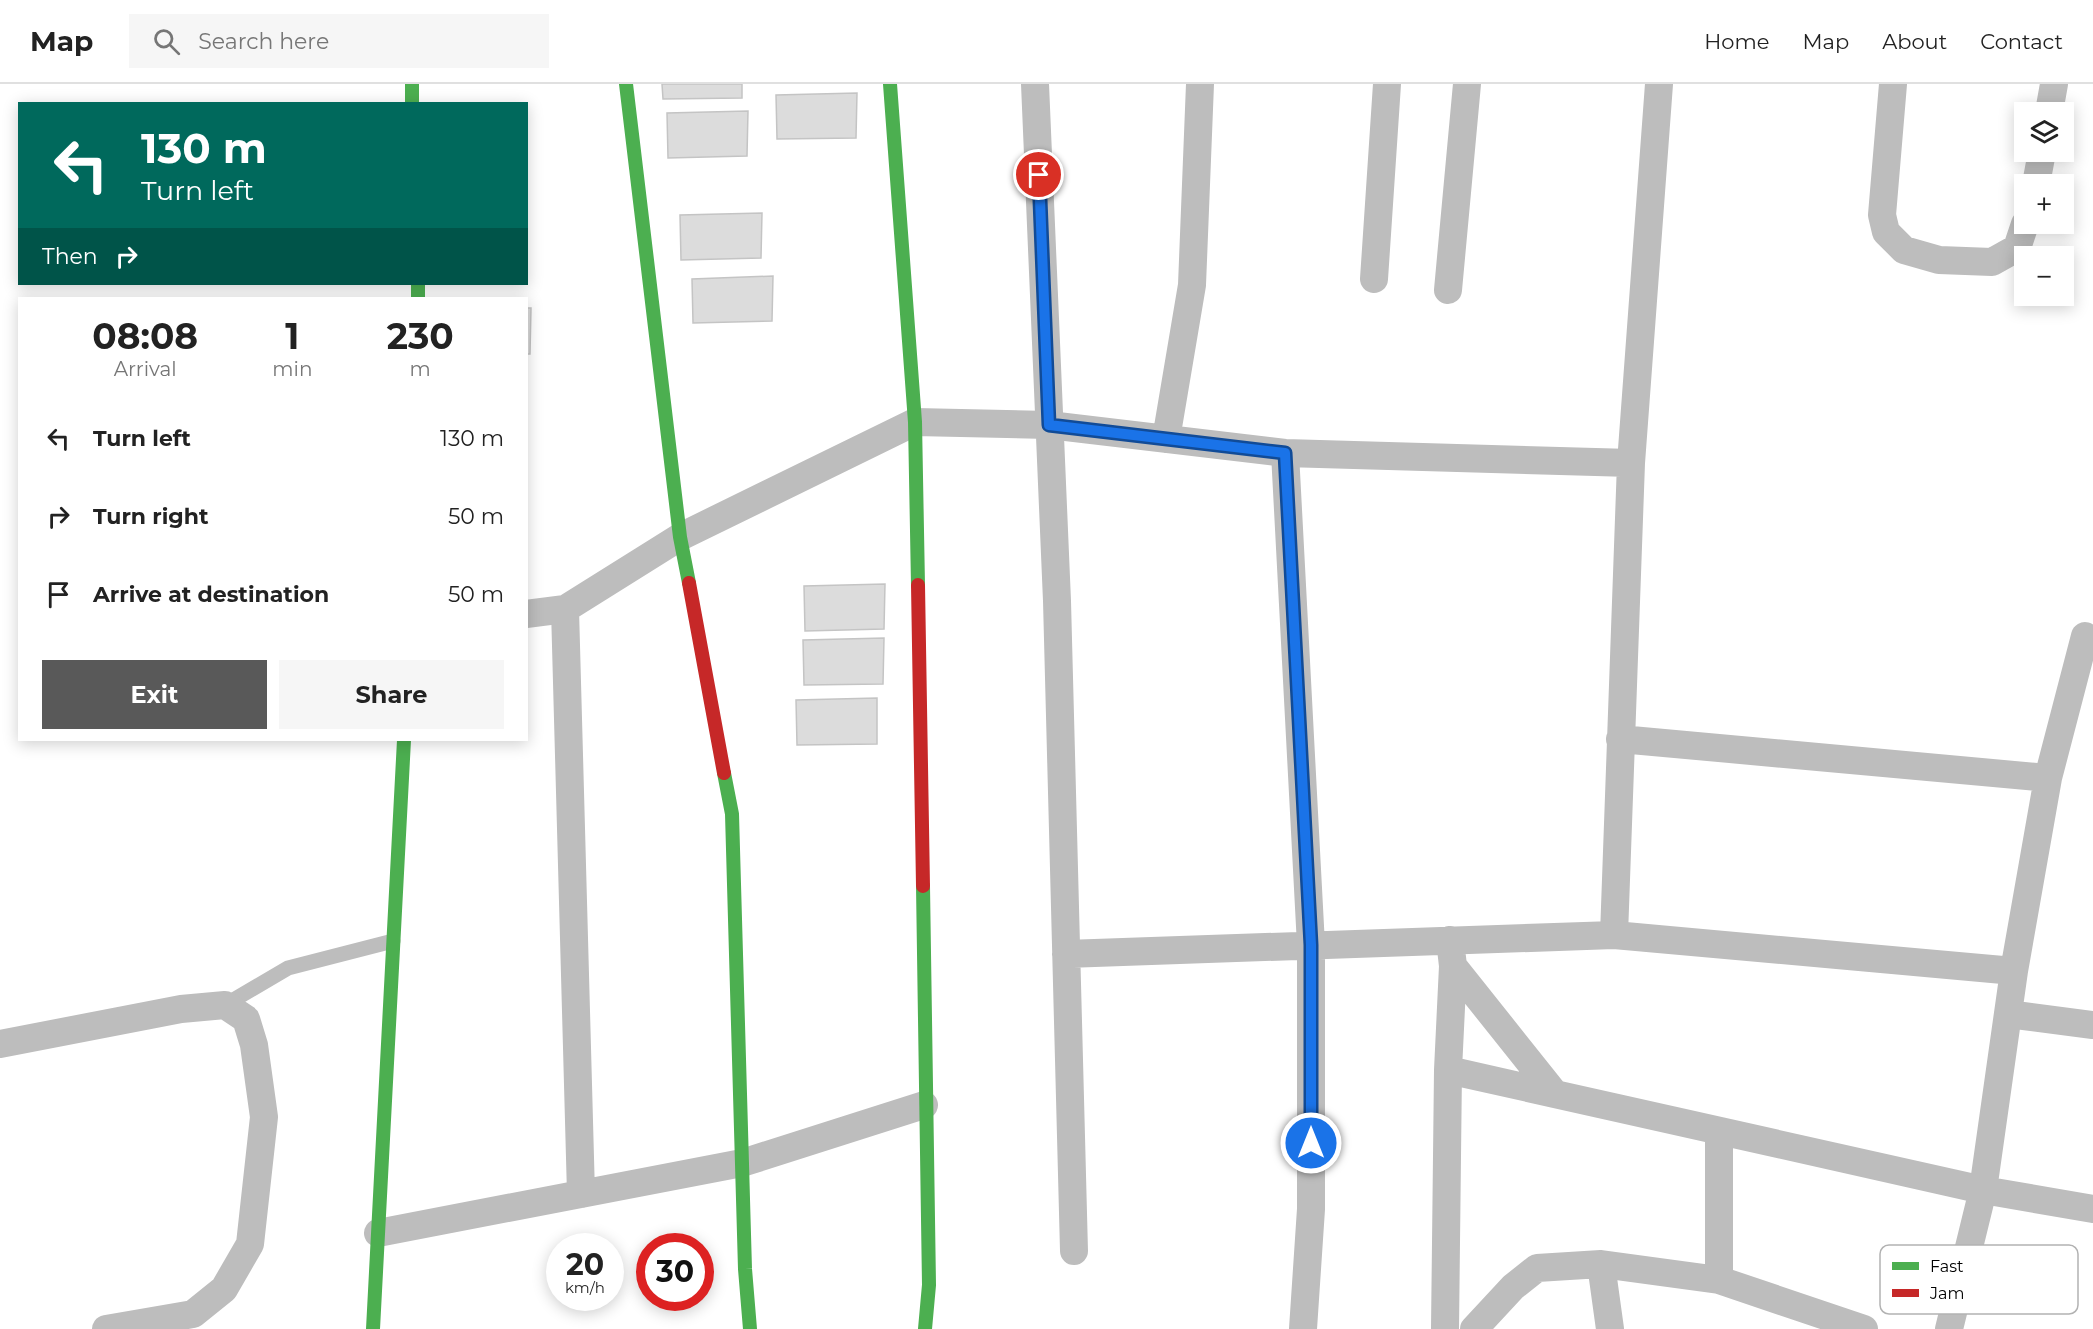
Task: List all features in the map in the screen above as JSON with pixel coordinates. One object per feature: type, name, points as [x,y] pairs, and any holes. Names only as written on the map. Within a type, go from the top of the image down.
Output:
[{"type":"street","points":[[412,84],[412,102]]},
{"type":"street","points":[[626,84],[680,537],[732,814],[742,1163],[750,1329]]},
{"type":"street","points":[[890,84],[915,422],[924,1105],[929,1285],[925,1329]]},
{"type":"street","points":[[1035,84],[1049,425],[1074,1251]]},
{"type":"street","points":[[1166,439],[1192,285],[1200,84]]},
{"type":"street","points":[[1374,279],[1388,84]]},
{"type":"street","points":[[1448,290],[1467,84]]},
{"type":"street","points":[[1614,935],[1630,463],[1659,84]]},
{"type":"street","points":[[1893,84],[1882,214],[1886,231],[1904,250],[1939,260],[1992,262],[2017,248],[2022,234]]},
{"type":"street","points":[[2051,102],[2054,84]]},
{"type":"street","points":[[528,614],[566,609],[680,537],[915,422],[1049,425],[1285,453],[1630,463]]},
{"type":"street","points":[[1285,453],[1311,945],[1311,1209],[1303,1329]]},
{"type":"street","points":[[566,609],[581,1194]]},
{"type":"street","points":[[1970,1245],[1983,1190],[2014,971],[2048,778],[2085,636]]},
{"type":"street","points":[[1620,739],[2048,778]]},
{"type":"street","points":[[373,1329],[404,741]]},
{"type":"street","points":[[1066,954],[1311,945],[1451,953],[1614,935],[2014,971]]},
{"type":"street","points":[[1445,1329],[1451,953]]},
{"type":"street","points":[[1451,953],[1555,1094]]},
{"type":"street","points":[[0,1044],[181,1009],[225,1005],[246,1020],[254,1045],[264,1117],[250,1244],[224,1289],[193,1314],[106,1329]]},
{"type":"street","points":[[2008,1014],[2093,1025]]},
{"type":"street","points":[[1448,1070],[1983,1190],[2093,1209]]},
{"type":"street","points":[[378,1233],[742,1163],[924,1105]]},
{"type":"street","points":[[1719,1131],[1719,1281]]},
{"type":"street","points":[[1601,1264],[1610,1329]]},
{"type":"street","points":[[1474,1329],[1513,1287],[1537,1268],[1601,1264],[1719,1281],[1826,1323],[1864,1329]]},
{"type":"street","points":[[1949,1329],[1953,1314]]},
{"type":"lane","points":[[225,1005],[288,968],[393,941]]},
{"type":"building","points":[[662,84],[742,84],[742,98],[663,99]]},
{"type":"building","points":[[857,93],[856,138],[777,139],[776,95]]},
{"type":"building","points":[[748,111],[747,156],[668,158],[667,113]]},
{"type":"building","points":[[762,213],[761,258],[681,260],[680,215]]},
{"type":"building","points":[[773,276],[772,321],[693,323],[692,279]]},
{"type":"building","points":[[528,308],[531,308],[530,354],[528,354]]},
{"type":"building","points":[[885,584],[884,629],[805,631],[804,586]]},
{"type":"building","points":[[884,638],[883,684],[804,685],[803,640]]},
{"type":"building","points":[[877,698],[877,744],[797,745],[796,700]]},
{"type":"traffic: fast","points":[[412,84],[412,102]]},
{"type":"traffic: fast","points":[[626,84],[680,537],[689,583]]},
{"type":"traffic: fast","points":[[890,84],[915,422],[918,585]]},
{"type":"traffic: fast","points":[[418,285],[418,297]]},
{"type":"traffic: fast","points":[[373,1329],[404,741]]},
{"type":"traffic: fast","points":[[724,773],[732,814],[745,1269],[750,1329]]},
{"type":"traffic: fast","points":[[923,886],[929,1285],[925,1329]]},
{"type":"traffic: jam","points":[[689,583],[724,773]]},
{"type":"traffic: jam","points":[[918,585],[923,886]]},
{"type":"route","points":[[1039,175],[1049,425],[1285,453],[1311,945],[1311,1143]]}]
